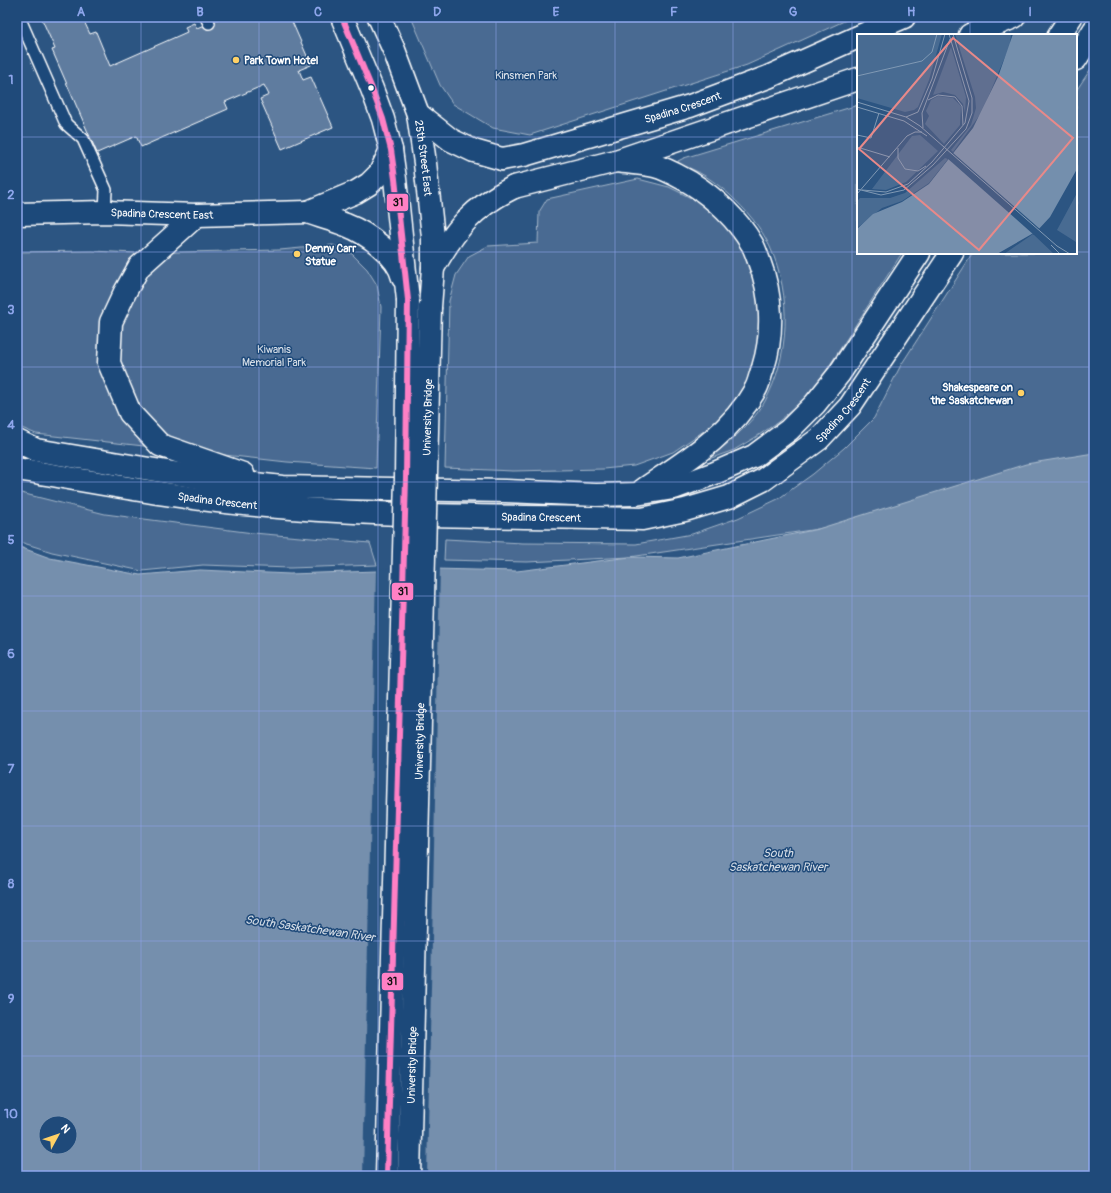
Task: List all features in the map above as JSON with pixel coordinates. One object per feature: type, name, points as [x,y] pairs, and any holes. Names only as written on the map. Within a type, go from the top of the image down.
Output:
[{"type":"street","points":[[342,17],[372,89],[383,119],[391,150],[408,300]]},
{"type":"street","name":"25th Street East","points":[[379,17],[394,50],[418,114],[433,237],[433,268],[430,307]]},
{"type":"street","points":[[864,34],[904,17]]},
{"type":"street","points":[[972,34],[1014,17]]},
{"type":"street","points":[[1060,34],[1070,17]]},
{"type":"street","points":[[1077,56],[1094,30]]},
{"type":"street","name":"Spadina Crescent","points":[[418,114],[451,140],[474,151],[502,159],[524,155],[690,106],[768,77],[857,36]]},
{"type":"street","points":[[433,268],[447,243],[472,214],[494,197],[514,187],[616,161],[857,80]]},
{"type":"street","points":[[308,212],[356,192],[369,184],[380,173],[391,150]]},
{"type":"street","points":[[616,161],[656,166],[680,177],[706,192],[736,221],[753,245],[764,275],[770,301],[771,328],[766,357],[755,390],[735,419],[708,444],[636,494]]},
{"type":"street","name":"Spadina Crescent East","points":[[17,214],[105,212],[197,215],[308,212]]},
{"type":"street","points":[[308,212],[347,225],[370,238],[385,250],[402,273],[408,300]]},
{"type":"street","points":[[197,215],[139,267],[111,322],[109,363],[130,413],[160,445],[282,487]]},
{"type":"street","name":"Spadina Crescent","points":[[17,441],[36,450],[209,479],[282,487],[506,491],[596,495],[636,494],[674,488],[715,473],[754,456],[789,430],[815,404],[839,374],[918,254]]},
{"type":"street","name":"Spadina Crescent","points":[[17,469],[160,494],[266,506],[368,513],[642,519],[685,510],[736,494],[762,480],[819,440],[850,406],[951,254]]},
{"type":"street","name":"University Bridge","points":[[388,1176],[406,478],[408,300]]},
{"type":"street","name":"University Bridge","points":[[409,1176],[430,307]]},
{"type":"lane","points":[[19,17],[66,124],[83,139],[90,153],[106,190],[105,212]]},
{"type":"green space","name":"Kinsmen Park","points":[[411,17],[853,17],[747,65],[530,135],[493,128],[453,104],[440,85]]},
{"type":"green space","points":[[1094,64],[1094,461],[818,529],[630,557],[527,562],[444,560],[445,539],[523,543],[636,544],[692,534],[738,518],[778,499],[813,474],[844,448],[874,418],[901,365],[972,254],[1077,254],[1077,90]]},
{"type":"green space","points":[[857,105],[857,254],[901,254],[826,371],[802,401],[778,422],[756,437],[734,450],[709,459],[732,440],[753,419],[764,403],[773,385],[783,346],[785,305],[777,266],[770,247],[758,226],[742,207],[724,190],[699,173],[686,166],[678,164],[678,161]]},
{"type":"green space","points":[[638,179],[669,187],[697,201],[723,222],[740,245],[754,273],[759,297],[760,322],[757,348],[748,379],[731,406],[714,424],[673,452],[634,466],[603,469],[513,471],[445,468],[449,301],[456,275],[469,256],[488,246],[538,243],[539,212],[547,199]]},
{"type":"green space","name":"Kiwanis Memorial Park","points":[[333,245],[352,254],[367,269],[377,285],[381,307],[376,468],[287,462],[36,434],[17,426],[17,252],[92,251],[135,253],[280,250]]},
{"type":"green space","points":[[17,492],[105,514],[253,533],[370,543],[377,565],[290,568],[203,565],[142,571],[52,552],[17,541]]},
{"type":"water","name":"South Saskatchewan River","points":[[1094,453],[1094,1176],[17,1176],[17,546],[50,558],[140,575],[200,570],[290,574],[435,569],[517,571],[630,557],[678,558],[818,529],[1026,464]]},
{"type":"pier","points":[[440,567],[427,1176],[363,1176],[376,569]]},
{"type":"building","points":[[41,17],[82,17],[90,34],[96,32],[110,66],[187,32],[185,27],[194,23],[197,28],[222,17],[290,17],[311,65],[299,70],[303,80],[311,77],[333,127],[282,149],[260,99],[269,95],[264,85],[225,102],[228,109],[141,147],[136,136],[97,153],[52,50],[55,49]]},
{"type":"transit line","name":"31","points":[[342,17],[372,89],[383,119],[391,150],[408,300],[406,478],[387,1176]]},
{"type":"place","name":"Park Town Hotel","points":[[236,60]]},
{"type":"place","name":"Denny Carr Statue","points":[[297,254]]},
{"type":"place","name":"Shakespeare on the Saskatchewan","points":[[1021,393]]}]
